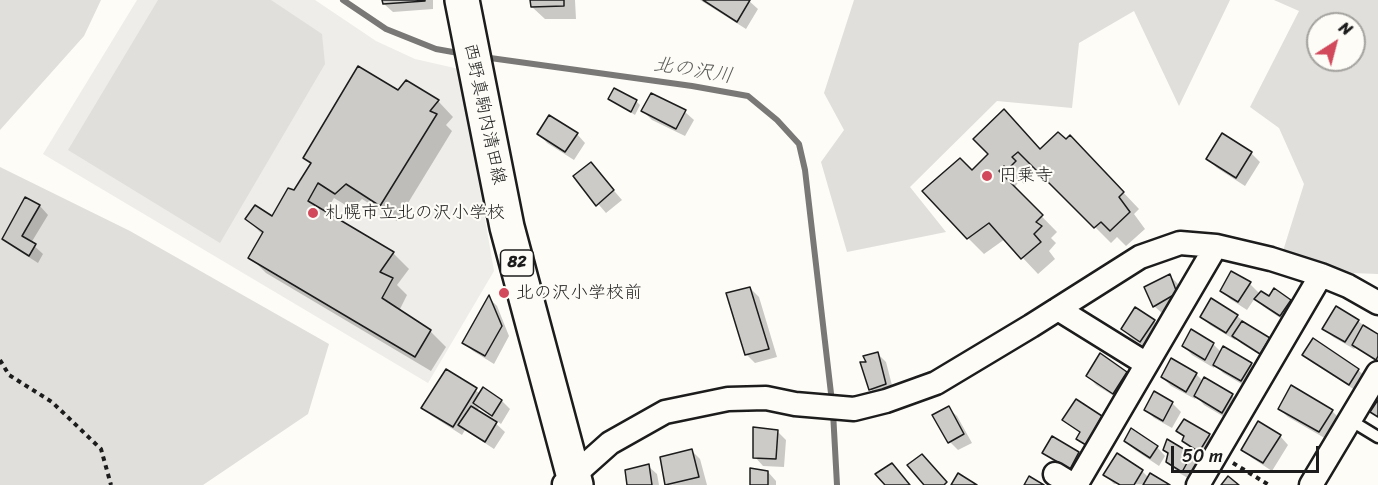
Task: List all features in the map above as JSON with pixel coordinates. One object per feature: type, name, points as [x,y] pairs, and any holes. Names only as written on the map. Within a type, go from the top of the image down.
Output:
[{"type":"main road","name":"西野真駒内清田線","points":[[462,0],[507,227],[563,437],[571,481]]},
{"type":"street","points":[[571,481],[610,443],[665,412],[728,399],[766,398],[795,404],[854,409],[886,401],[936,383],[1140,257],[1180,243],[1216,246],[1271,259],[1321,275],[1376,298]]},
{"type":"street","points":[[1068,481],[1145,363],[1216,246]]},
{"type":"street","points":[[1198,485],[1321,275]]},
{"type":"street","points":[[1058,309],[1145,363]]},
{"type":"street","points":[[1311,485],[1378,373]]},
{"type":"lane","points":[[1350,420],[1378,437]]},
{"type":"path","points":[[0,360],[9,375],[52,402],[101,449],[111,485]]},
{"type":"path","points":[[1217,454],[1269,485]]},
{"type":"shaded area","points":[[0,0],[101,0],[84,36],[0,130]]},
{"type":"shaded area","name":"札幌市立北の沢小学校","points":[[137,0],[315,0],[376,41],[415,59],[459,69],[494,271],[428,383],[43,154]]},
{"type":"shaded area","points":[[158,0],[271,0],[322,34],[325,64],[220,243],[68,150]]},
{"type":"shaded area","points":[[854,0],[1230,0],[1179,106],[1134,11],[1079,43],[1072,108],[997,101],[910,187],[946,232],[847,252],[821,162],[844,130],[824,93]]},
{"type":"shaded area","points":[[1274,0],[1378,0],[1378,274],[1351,273],[1283,251],[1304,184],[1279,128],[1250,107],[1299,11]]},
{"type":"shaded area","points":[[0,167],[130,231],[329,344],[308,414],[203,485],[0,485]]},
{"type":"building","points":[[382,0],[425,0],[425,1],[383,4]]},
{"type":"building","points":[[530,0],[564,0],[564,6],[531,7]]},
{"type":"building","points":[[703,0],[750,0],[737,22]]},
{"type":"building","points":[[358,66],[398,90],[406,80],[439,100],[430,111],[437,114],[380,206],[346,184],[335,194],[318,183],[308,201],[394,252],[380,272],[393,278],[382,298],[431,330],[415,357],[248,258],[263,232],[245,219],[255,205],[272,216],[288,188],[294,190],[311,163],[303,158]]},
{"type":"building","points":[[614,88],[637,100],[631,112],[608,99]]},
{"type":"building","points":[[651,93],[686,110],[676,129],[641,111]]},
{"type":"building","points":[[1004,109],[1040,149],[1058,132],[1066,139],[1070,135],[1124,192],[1119,197],[1130,212],[1110,231],[1101,222],[1094,228],[1018,152],[1012,157],[1016,161],[1008,169],[1004,166],[999,171],[1043,215],[1036,222],[1042,226],[1034,234],[1041,242],[1021,259],[989,223],[967,239],[922,191],[960,158],[972,170],[988,154],[973,139]]},
{"type":"building","points":[[549,115],[578,133],[565,152],[537,134]]},
{"type":"building","points":[[1222,133],[1252,152],[1236,178],[1206,159]]},
{"type":"building","points":[[591,162],[614,190],[596,206],[573,176]]},
{"type":"building","points":[[25,197],[40,205],[22,236],[36,244],[29,256],[2,239]]},
{"type":"building","points":[[1231,271],[1251,282],[1238,302],[1220,291]]},
{"type":"building","points":[[1170,274],[1177,293],[1153,307],[1144,287]]},
{"type":"building","points":[[750,287],[769,349],[745,355],[726,293]]},
{"type":"building","points":[[1274,288],[1291,300],[1280,316],[1254,299],[1261,291],[1269,296]]},
{"type":"building","points":[[489,295],[502,326],[485,356],[462,343]]},
{"type":"building","points":[[1211,298],[1238,315],[1226,333],[1200,317]]},
{"type":"building","points":[[1336,306],[1359,320],[1345,342],[1322,329]]},
{"type":"building","points":[[1135,307],[1155,320],[1140,342],[1121,329]]},
{"type":"building","points":[[1242,321],[1270,338],[1260,354],[1232,336]]},
{"type":"building","points":[[1363,325],[1378,334],[1376,360],[1352,345]]},
{"type":"building","points":[[1191,329],[1214,343],[1205,360],[1182,346]]},
{"type":"building","points":[[1313,338],[1359,369],[1349,385],[1302,355]]},
{"type":"building","points":[[1223,346],[1252,363],[1241,381],[1213,365]]},
{"type":"building","points":[[878,352],[886,384],[869,390],[860,362],[866,362],[863,356]]},
{"type":"building","points":[[1100,353],[1127,372],[1113,394],[1086,376]]},
{"type":"building","points":[[1171,358],[1197,373],[1186,392],[1161,377]]},
{"type":"building","points":[[446,369],[477,388],[453,427],[421,408]]},
{"type":"building","points":[[1204,377],[1233,394],[1222,413],[1194,396]]},
{"type":"building","points":[[1291,385],[1333,410],[1319,432],[1278,409]]},
{"type":"building","points":[[483,387],[502,400],[492,416],[473,403]]},
{"type":"building","points":[[1154,391],[1173,402],[1163,421],[1144,410]]},
{"type":"building","points":[[1076,399],[1102,416],[1086,445],[1076,439],[1080,432],[1062,420]]},
{"type":"building","points":[[1378,400],[1378,417],[1370,412]]},
{"type":"building","points":[[471,406],[497,422],[485,442],[458,425]]},
{"type":"building","points":[[949,406],[964,434],[948,443],[932,415]]},
{"type":"building","points":[[1184,419],[1210,434],[1199,452],[1182,441],[1184,436],[1176,431]]},
{"type":"building","points":[[1258,421],[1281,435],[1263,463],[1241,450]]},
{"type":"building","points":[[753,427],[778,430],[776,459],[753,458]]},
{"type":"building","points":[[1131,428],[1158,446],[1150,458],[1124,441]]},
{"type":"building","points":[[1052,436],[1079,452],[1070,469],[1042,453]]},
{"type":"building","points":[[1167,439],[1192,454],[1182,472],[1166,462],[1168,453],[1163,450]]},
{"type":"building","points":[[692,449],[699,477],[665,485],[660,457]]},
{"type":"building","points":[[1117,453],[1143,470],[1134,485],[1120,485],[1103,475]]},
{"type":"building","points":[[922,454],[947,482],[944,485],[924,485],[907,465]]},
{"type":"building","points":[[892,463],[910,485],[885,485],[875,474]]},
{"type":"building","points":[[649,464],[652,485],[627,485],[625,470]]},
{"type":"building","points":[[750,468],[768,471],[768,485],[750,485]]},
{"type":"building","points":[[958,473],[977,485],[951,485]]},
{"type":"building","points":[[1150,473],[1170,485],[1143,485]]},
{"type":"building","points":[[1029,476],[1044,485],[1024,485]]},
{"type":"building","points":[[1228,476],[1239,485],[1221,485]]},
{"type":"waterway","name":"北の沢川","points":[[343,0],[386,29],[436,49],[464,54]]},
{"type":"waterway","name":"北の沢川","points":[[483,57],[748,96],[777,120],[799,144],[805,170],[832,402]]},
{"type":"waterway","name":"北の沢川","points":[[833,412],[837,485]]},
{"type":"place","name":"円乗寺","points":[[987,176]]},
{"type":"place","name":"札幌市立北の沢小学校","points":[[313,213]]},
{"type":"place","name":"北の沢小学校前","points":[[504,293]]}]
